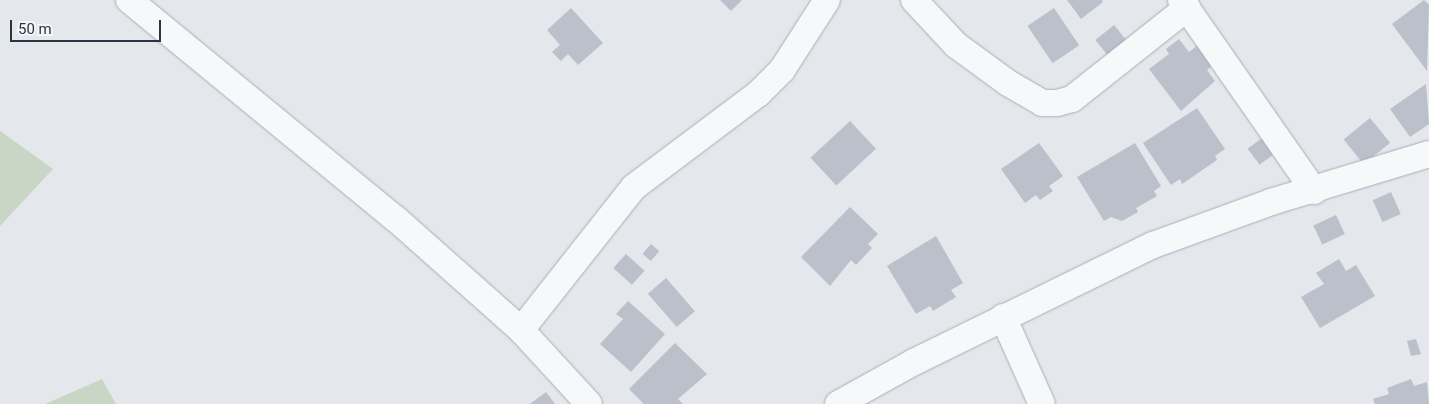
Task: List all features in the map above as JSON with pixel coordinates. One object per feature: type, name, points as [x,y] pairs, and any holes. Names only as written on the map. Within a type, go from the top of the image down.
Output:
[{"type":"street","points":[[129,0],[396,219],[521,330],[589,404]]},
{"type":"street","points":[[521,330],[634,187],[758,94],[782,70],[827,0]]},
{"type":"street","points":[[914,0],[956,45],[1008,83],[1042,103],[1057,103],[1072,99],[1184,4],[1314,191]]},
{"type":"street","points":[[838,404],[1003,318],[1153,245],[1270,202],[1314,191],[1395,161],[1429,154]]},
{"type":"street","points":[[1003,318],[1042,404]]},
{"type":"green space","points":[[0,131],[53,169],[0,226]]},
{"type":"green space","points":[[102,379],[116,404],[45,404]]},
{"type":"building","points":[[720,0],[742,0],[731,11]]},
{"type":"building","points":[[1067,0],[1102,0],[1103,2],[1081,19]]},
{"type":"building","points":[[1424,0],[1429,5],[1427,71],[1392,24]]},
{"type":"building","points":[[571,8],[603,43],[578,65],[568,54],[561,61],[552,52],[560,45],[547,30]]},
{"type":"building","points":[[1054,8],[1079,45],[1053,63],[1027,26]]},
{"type":"building","points":[[1114,25],[1130,45],[1112,60],[1095,40]]},
{"type":"building","points":[[1179,39],[1189,52],[1202,42],[1217,62],[1207,70],[1215,81],[1181,111],[1149,69],[1169,54],[1166,49]]},
{"type":"building","points":[[1426,84],[1429,124],[1410,137],[1390,109]]},
{"type":"building","points":[[1197,108],[1225,149],[1215,156],[1217,160],[1182,184],[1180,179],[1171,185],[1143,143]]},
{"type":"building","points":[[1370,118],[1390,143],[1364,164],[1344,139]]},
{"type":"building","points":[[850,121],[876,149],[836,186],[811,158]]},
{"type":"building","points":[[1262,138],[1274,154],[1260,165],[1248,149]]},
{"type":"building","points":[[1039,143],[1063,176],[1049,186],[1053,191],[1040,200],[1036,195],[1025,203],[1001,169]]},
{"type":"building","points":[[1135,143],[1161,186],[1154,191],[1157,196],[1136,208],[1138,212],[1122,221],[1111,217],[1104,221],[1077,177]]},
{"type":"building","points":[[1391,192],[1401,214],[1382,222],[1373,200]]},
{"type":"building","points":[[850,207],[878,234],[868,244],[872,248],[856,265],[851,260],[830,286],[801,257]]},
{"type":"building","points":[[1336,215],[1345,234],[1322,245],[1313,226]]},
{"type":"building","points":[[936,236],[963,283],[951,290],[956,297],[933,311],[930,306],[916,314],[887,266]]},
{"type":"building","points":[[651,244],[659,251],[651,261],[642,254]]},
{"type":"building","points":[[626,254],[645,271],[632,285],[613,268]]},
{"type":"building","points":[[1339,259],[1346,271],[1356,265],[1375,296],[1320,328],[1301,297],[1324,284],[1316,273]]},
{"type":"building","points":[[666,278],[695,311],[677,327],[648,294]]},
{"type":"building","points":[[628,301],[665,334],[631,372],[600,344],[623,319],[616,314]]},
{"type":"building","points":[[1416,339],[1421,354],[1411,356],[1407,341]]},
{"type":"building","points":[[675,343],[707,374],[678,399],[683,404],[644,404],[629,389]]},
{"type":"building","points":[[1411,379],[1414,386],[1427,382],[1429,404],[1375,404],[1373,399],[1389,394],[1387,388]]},
{"type":"building","points":[[546,392],[555,404],[530,404]]}]
